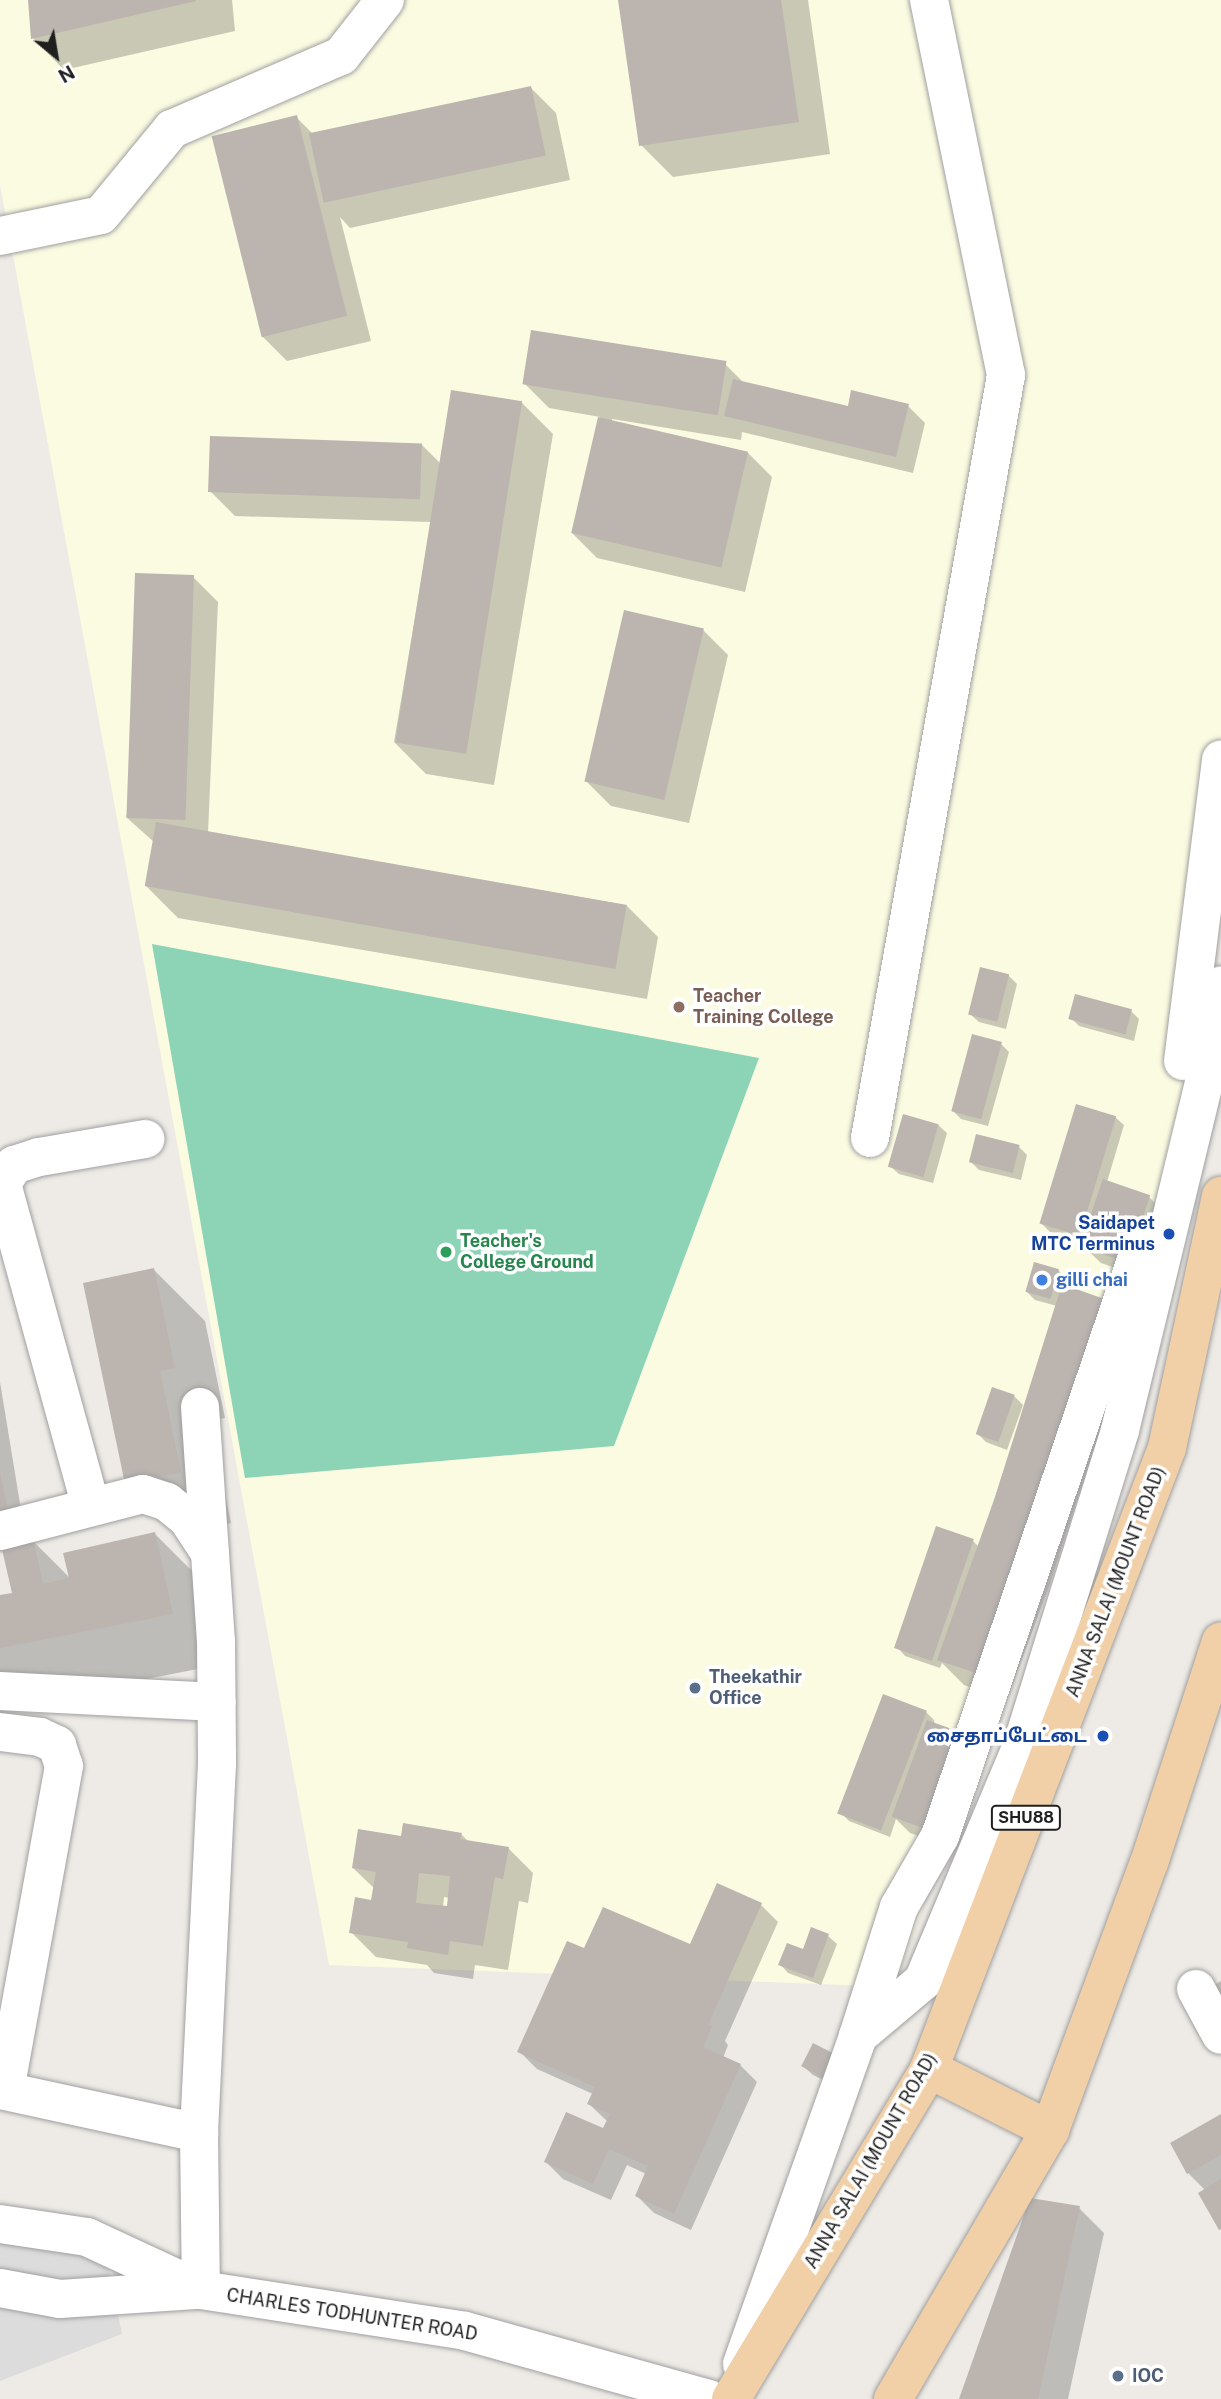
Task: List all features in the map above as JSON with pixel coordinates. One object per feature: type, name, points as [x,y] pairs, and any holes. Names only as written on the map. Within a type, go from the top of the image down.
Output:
[{"type":"main road","name":"ANNA SALAI (MOUNT ROAD)","points":[[730,2399],[929,2068],[1167,1448],[1221,1195]]},
{"type":"main road","points":[[893,2399],[1050,2130],[1149,1863],[1221,1640]]},
{"type":"main road","points":[[929,2068],[1050,2130]]},
{"type":"street","points":[[0,236],[101,215],[172,129],[341,56],[385,0]]},
{"type":"street","points":[[870,1138],[1006,375],[929,0]]},
{"type":"street","points":[[730,2399],[858,2036],[899,1907],[940,1836],[1170,1160],[1221,759]]},
{"type":"street","points":[[858,2036],[923,1981],[1022,1745],[1120,1430],[1203,1083],[1221,985]]},
{"type":"street","points":[[92,1507],[2,1184],[14,1165],[39,1157],[145,1139]]},
{"type":"street","points":[[0,2288],[60,2299],[201,2290],[200,2133],[214,1848],[216,1702],[200,1407]]},
{"type":"street","points":[[0,1531],[143,1494],[167,1502],[187,1518],[210,1553]]},
{"type":"street","points":[[0,1691],[216,1702]]},
{"type":"street","points":[[0,1732],[40,1737],[57,1745],[64,1766],[3,2090],[200,2133]]},
{"type":"street","points":[[1196,1989],[1221,2035]]},
{"type":"street","name":"CHARLES TODHUNTER ROAD","points":[[0,2224],[87,2237],[201,2290],[465,2331],[709,2399]]},
{"type":"shaded area","name":"Teacher Training College","points":[[0,0],[1221,0],[1221,907],[1191,1106],[944,1850],[894,1987],[329,1965],[0,185]]},
{"type":"shaded area","points":[[0,2214],[101,2230],[122,2334],[0,2381]]},
{"type":"green space","name":"Teacher's College Ground","points":[[152,944],[759,1058],[614,1446],[245,1478]]},
{"type":"building","points":[[28,0],[196,0],[196,1],[31,39]]},
{"type":"building","points":[[618,0],[781,0],[799,122],[639,146]]},
{"type":"building","points":[[531,86],[546,155],[324,203],[309,133]]},
{"type":"building","points":[[297,115],[347,316],[262,337],[212,136]]},
{"type":"building","points":[[531,330],[727,361],[718,415],[522,384]]},
{"type":"building","points":[[733,379],[848,406],[851,390],[909,404],[896,457],[724,416]]},
{"type":"building","points":[[451,390],[522,401],[466,754],[395,743]]},
{"type":"building","points":[[598,417],[748,452],[721,568],[571,533]]},
{"type":"building","points":[[210,436],[422,443],[420,499],[208,492]]},
{"type":"building","points":[[135,573],[194,575],[185,820],[126,818]]},
{"type":"building","points":[[624,610],[704,628],[664,800],[584,781]]},
{"type":"building","points":[[156,822],[627,905],[615,969],[145,886]]},
{"type":"building","points":[[980,967],[1009,974],[997,1022],[968,1015]]},
{"type":"building","points":[[1075,994],[1132,1009],[1125,1034],[1068,1019]]},
{"type":"building","points":[[972,1034],[1002,1042],[981,1119],[951,1111]]},
{"type":"building","points":[[1076,1104],[1116,1116],[1080,1236],[1039,1224]]},
{"type":"building","points":[[903,1114],[939,1124],[923,1177],[888,1167]]},
{"type":"building","points":[[976,1134],[1020,1145],[1013,1173],[969,1162]]},
{"type":"building","points":[[1103,1179],[1150,1195],[1127,1262],[1080,1246]]},
{"type":"building","name":"gilli chai","points":[[1034,1262],[1059,1269],[1050,1299],[1025,1292]]},
{"type":"building","points":[[154,1268],[175,1368],[160,1371],[181,1472],[125,1484],[83,1283]]},
{"type":"building","points":[[1062,1284],[1107,1300],[982,1675],[937,1660],[995,1497]]},
{"type":"building","points":[[992,1387],[1015,1395],[998,1442],[976,1434]]},
{"type":"building","points":[[0,1472],[9,1517],[0,1519]]},
{"type":"building","points":[[936,1526],[974,1539],[932,1661],[894,1648]]},
{"type":"building","points":[[155,1532],[173,1614],[0,1648],[0,1595],[12,1593],[1,1545],[33,1538],[43,1584],[69,1578],[63,1553]]},
{"type":"building","points":[[883,1694],[927,1711],[881,1830],[837,1813]]},
{"type":"building","points":[[927,1720],[968,1735],[933,1832],[892,1817]]},
{"type":"building","points":[[403,1823],[462,1833],[460,1839],[509,1847],[503,1879],[495,1877],[483,1946],[450,1941],[448,1955],[407,1948],[408,1942],[349,1933],[355,1897],[371,1900],[376,1872],[352,1868],[358,1829],[401,1836]],"holes":[[[419,1873],[450,1876],[447,1906],[416,1903]]]},
{"type":"building","points":[[717,1883],[762,1903],[708,2025],[712,2026],[703,2047],[741,2064],[674,2214],[635,2196],[648,2166],[609,2149],[593,2184],[544,2162],[566,2112],[603,2128],[610,2114],[587,2104],[595,2087],[517,2052],[567,1941],[584,1948],[603,1907],[690,1944]]},
{"type":"building","points":[[811,1927],[829,1934],[813,1978],[778,1965],[787,1943],[803,1949]]},
{"type":"building","points":[[813,2043],[843,2058],[831,2082],[801,2066]]},
{"type":"building","points":[[1221,2114],[1221,2155],[1187,2174],[1170,2143]]},
{"type":"building","points":[[1221,2179],[1221,2229],[1219,2230],[1198,2193]]},
{"type":"building","points":[[1030,2198],[1080,2206],[1038,2399],[959,2399]]},
{"type":"place","name":"Teacher Training College","points":[[679,1007]]},
{"type":"place","name":"Saidapet MTC Terminus","points":[[1169,1234]]},
{"type":"place","name":"Teacher's College Ground","points":[[446,1252]]},
{"type":"place","name":"gilli chai","points":[[1042,1280]]},
{"type":"place","name":"Theekathir Office","points":[[695,1688]]},
{"type":"place","name":"சைதாப்பேட்டை","points":[[1103,1736]]},
{"type":"place","name":"IOC","points":[[1118,2376]]}]
